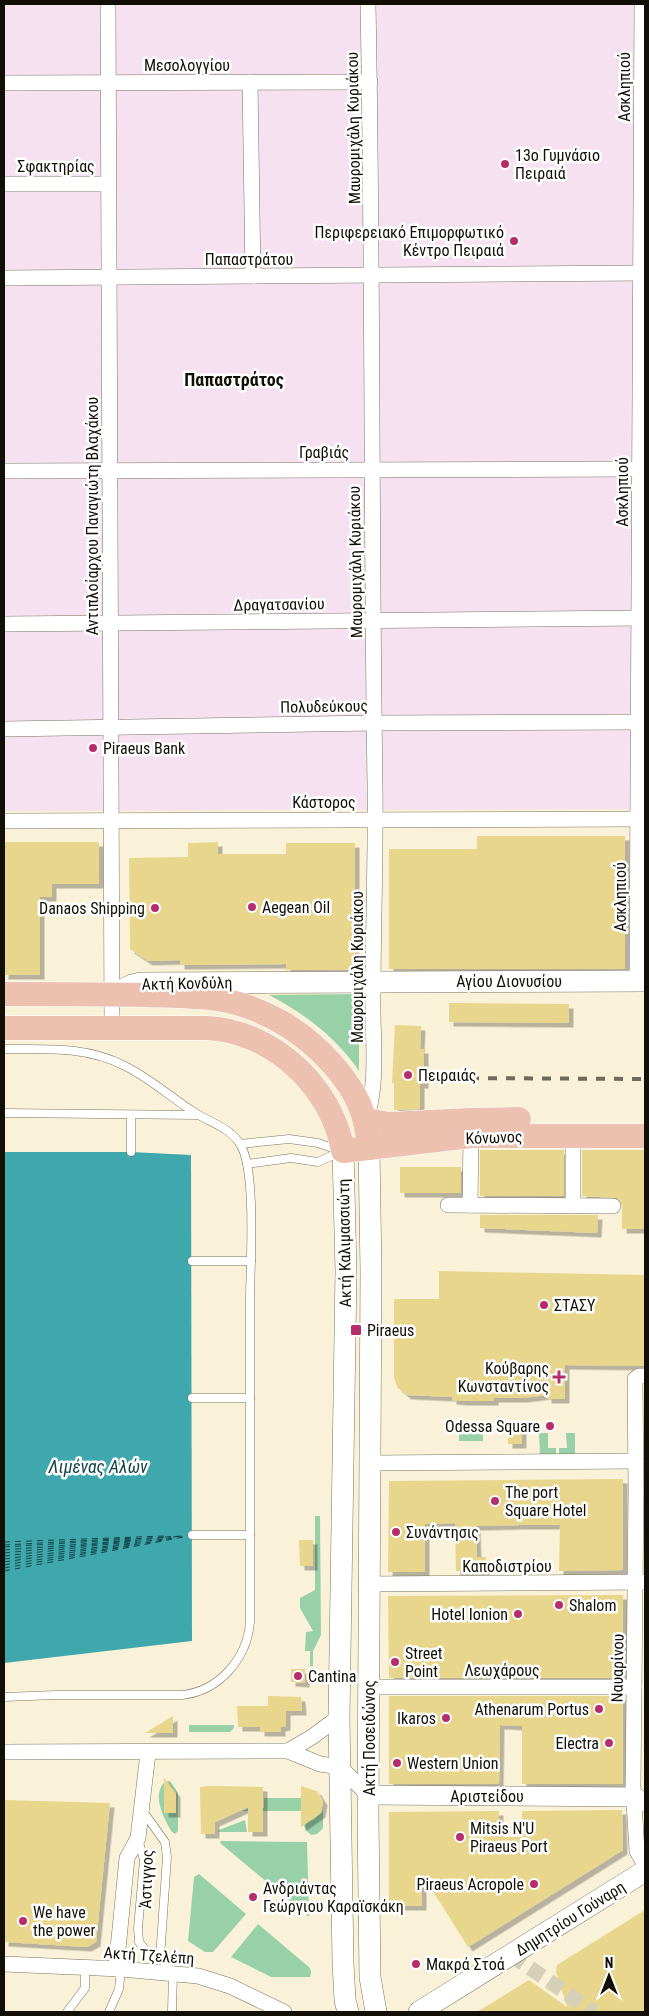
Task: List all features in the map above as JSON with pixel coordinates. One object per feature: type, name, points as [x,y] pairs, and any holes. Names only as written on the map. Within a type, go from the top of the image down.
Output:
[{"type":"main road","name":"Αγίου Διονυσίου","points":[[373,982],[641,981]]},
{"type":"main road","name":"Ακτή Κονδύλη","points":[[4,994],[112,994],[141,983],[373,982]]},
{"type":"main road","name":"Ακτή Καλιμασσιώτη","points":[[112,994],[216,999],[245,1006],[275,1018],[307,1040],[332,1064],[354,1092],[366,1120],[369,1148],[371,1272],[370,1463]]},
{"type":"main road","points":[[4,1028],[112,1028]]},
{"type":"main road","name":"Ακτή Καλιμασσιώτη","points":[[112,1028],[217,1028],[244,1035],[265,1044],[286,1058],[314,1086],[332,1113],[339,1132],[342,1151],[346,1271],[339,1717]]},
{"type":"main road","name":"Κόνωνος","points":[[366,1120],[389,1124],[485,1119],[645,1120]]},
{"type":"main road","name":"Κόνωνος","points":[[342,1151],[471,1136],[645,1136]]},
{"type":"main road","name":"Ακτή Ποσειδώνος","points":[[370,1463],[368,1795],[370,1977],[376,2012]]},
{"type":"main road","name":"Ακτή Ποσειδώνος","points":[[339,1717],[342,1963],[345,2000],[348,2012]]},
{"type":"main road","name":"Δημητρίου Γούναρη","points":[[419,2012],[645,1871]]},
{"type":"street","name":"Αντιπλοίαρχου Παναγιώτη Βλαχάκου","points":[[108,4],[112,1028]]},
{"type":"street","name":"Μαυρομιχάλη Κυριάκου","points":[[366,1120],[371,1105],[374,1073],[373,982],[376,820],[372,621],[372,275],[368,4]]},
{"type":"street","name":"Ασκληπιού","points":[[641,981],[644,74],[642,4]]},
{"type":"street","points":[[250,82],[253,276]]},
{"type":"street","name":"Μεσολογγίου","points":[[4,84],[370,82]]},
{"type":"street","name":"Σφακτηρίας","points":[[4,184],[108,184]]},
{"type":"street","name":"Παπαστράτου","points":[[4,278],[643,273]]},
{"type":"street","name":"Γραβιάς","points":[[4,471],[643,469]]},
{"type":"street","name":"Δραγατσανίου","points":[[4,624],[642,618]]},
{"type":"street","name":"Πολυδεύκους","points":[[4,729],[375,723],[641,722]]},
{"type":"street","name":"Κάστορος","points":[[4,820],[642,819]]},
{"type":"street","points":[[470,1205],[471,1136]]},
{"type":"street","points":[[573,1136],[573,1206]]},
{"type":"street","points":[[448,1205],[613,1206]]},
{"type":"street","name":"Ναυαρίνου","points":[[640,1377],[636,1461],[641,1481],[640,1582],[634,1687],[640,1800],[637,1851],[645,1865]]},
{"type":"street","points":[[370,1463],[636,1461]]},
{"type":"street","name":"Καποδιστρίου","points":[[369,1584],[640,1582]]},
{"type":"street","name":"Λεωχάρους","points":[[369,1687],[634,1687]]},
{"type":"street","points":[[288,1752],[339,1717]]},
{"type":"street","points":[[4,1752],[288,1752],[320,1764],[340,1767],[368,1795]]},
{"type":"street","name":"Άστιγγος","points":[[118,1969],[127,1858],[138,1838],[148,1752]]},
{"type":"street","name":"Αριστείδου","points":[[368,1795],[640,1800]]},
{"type":"street","name":"Ακτή Τζελέπη","points":[[4,1964],[173,1972],[214,1980],[263,2000],[284,2012]]},
{"type":"lane","points":[[4,1049],[83,1050],[106,1057],[127,1066],[198,1115],[227,1130],[240,1144],[247,1164],[250,1198],[251,1261],[249,1634],[244,1651],[233,1666],[210,1688],[196,1694],[4,1697]]},
{"type":"lane","points":[[4,1113],[198,1115]]},
{"type":"lane","points":[[131,1115],[131,1152]]},
{"type":"lane","points":[[240,1144],[289,1139],[318,1143],[342,1151]]},
{"type":"lane","points":[[247,1164],[291,1158],[318,1162],[342,1151]]},
{"type":"lane","points":[[192,1261],[251,1261]]},
{"type":"lane","points":[[192,1398],[250,1398]]},
{"type":"lane","points":[[192,1535],[250,1535]]},
{"type":"lane","name":"Άστιγγος","points":[[142,1810],[165,1842],[167,1857],[160,1958]]},
{"type":"lane","name":"Άστιγγος","points":[[138,1838],[144,1860],[138,1928],[139,1942],[147,1952],[160,1958],[173,1972]]},
{"type":"lane","points":[[67,2012],[85,1988],[85,1968]]},
{"type":"lane","points":[[109,2012],[119,1990],[118,1969]]},
{"type":"lane","points":[[172,2012],[173,1972]]},
{"type":"shaded area","points":[[4,4],[645,4],[645,809],[4,811]]},
{"type":"green space","points":[[359,994],[359,1071],[340,1047],[319,1027],[269,995]]},
{"type":"green space","points":[[465,1423],[477,1423],[483,1429],[483,1441],[459,1441],[459,1429]]},
{"type":"green space","points":[[539,1433],[548,1433],[548,1448],[556,1448],[556,1454],[540,1454]]},
{"type":"green space","points":[[566,1433],[575,1433],[575,1454],[559,1454],[559,1448],[567,1448]]},
{"type":"green space","points":[[315,1516],[320,1516],[321,1635],[313,1651],[313,1666],[310,1666],[310,1651],[305,1651],[306,1632],[313,1631],[300,1608],[300,1598],[315,1590]]},
{"type":"green space","points":[[189,1725],[234,1725],[234,1728],[230,1732],[189,1732]]},
{"type":"green space","points":[[170,1781],[178,1793],[178,1831],[175,1834],[166,1821],[159,1800],[161,1787],[165,1782]]},
{"type":"green space","points":[[264,1798],[303,1798],[303,1811],[242,1811],[249,1808],[264,1808]]},
{"type":"green space","points":[[323,1810],[323,1828],[317,1834],[311,1835],[301,1822],[313,1820]]},
{"type":"green space","points":[[245,1820],[247,1832],[218,1832],[219,1830]]},
{"type":"green space","points":[[221,1841],[307,1842],[309,1917],[220,1843]]},
{"type":"green space","points":[[199,1874],[246,1914],[213,1952],[205,1952],[188,1941],[194,1877]]},
{"type":"green space","points":[[258,1924],[310,1968],[310,1977],[271,1977],[231,1957]]},
{"type":"water","name":"Λιμένας Αλών","points":[[4,1152],[131,1152],[191,1155],[192,1641],[4,1663]]},
{"type":"building","points":[[477,836],[625,836],[625,969],[389,969],[389,849],[477,849]]},
{"type":"building","points":[[4,842],[99,842],[99,884],[52,884],[52,897],[40,897],[40,975],[4,975]]},
{"type":"building","points":[[218,842],[218,854],[286,854],[286,843],[355,843],[355,970],[286,970],[286,964],[180,965],[180,960],[148,961],[130,949],[129,858],[188,857],[188,843]]},
{"type":"building","points":[[449,1003],[569,1004],[569,1023],[449,1022]]},
{"type":"building","name":"Πειραιάς","points":[[395,1025],[421,1026],[420,1049],[424,1049],[424,1084],[420,1084],[420,1109],[394,1110],[394,1083],[392,1083]]},
{"type":"building","points":[[480,1150],[564,1150],[564,1196],[480,1196]]},
{"type":"building","points":[[582,1150],[645,1150],[645,1229],[622,1229],[622,1206],[617,1198],[582,1196]]},
{"type":"building","points":[[400,1167],[461,1167],[461,1193],[400,1193]]},
{"type":"building","points":[[480,1215],[598,1215],[597,1233],[480,1228]]},
{"type":"building","points":[[439,1271],[645,1275],[645,1366],[565,1365],[565,1399],[547,1399],[547,1395],[523,1398],[494,1398],[494,1401],[463,1401],[452,1400],[452,1397],[407,1395],[398,1388],[394,1378],[394,1299],[439,1299]]},
{"type":"building","points":[[508,1427],[522,1427],[522,1444],[508,1444]]},
{"type":"building","points":[[623,1479],[623,1570],[559,1571],[560,1525],[520,1525],[476,1526],[477,1557],[486,1557],[486,1571],[456,1571],[455,1523],[425,1524],[425,1572],[388,1572],[389,1481]]},
{"type":"building","points":[[299,1540],[313,1540],[313,1566],[300,1566]]},
{"type":"building","points":[[623,1595],[623,1678],[389,1678],[388,1596]]},
{"type":"building","name":"Cantina","points":[[291,1669],[305,1669],[305,1683],[291,1682]]},
{"type":"building","points":[[268,1696],[301,1697],[302,1711],[286,1711],[286,1726],[281,1727],[281,1732],[260,1732],[260,1727],[238,1727],[237,1706],[268,1706]]},
{"type":"building","points":[[389,1696],[623,1696],[623,1784],[522,1784],[522,1726],[500,1725],[499,1784],[389,1784]]},
{"type":"building","points":[[173,1716],[173,1733],[145,1733]]},
{"type":"building","points":[[164,1778],[176,1793],[176,1813],[164,1813]]},
{"type":"building","points":[[301,1786],[317,1791],[323,1801],[321,1813],[301,1827]]},
{"type":"building","points":[[200,1787],[263,1787],[263,1832],[248,1832],[248,1807],[215,1822],[215,1834],[201,1834]]},
{"type":"building","points":[[4,1800],[110,1803],[96,1942],[87,1947],[4,1942]]},
{"type":"building","points":[[622,1810],[623,1850],[468,1947],[422,1874],[422,1906],[389,1906],[389,1812],[499,1811],[498,1837],[522,1837],[522,1811]]},
{"type":"building","points":[[645,1910],[645,2012],[477,2012],[529,1980],[567,2007],[556,1972],[557,1965]]},
{"type":"ferry route","points":[[4,1542],[164,1536]]},
{"type":"ferry route","points":[[173,1537],[181,1536]]},
{"type":"ferry route","points":[[165,1537],[186,1536]]},
{"type":"ferry route","points":[[4,1571],[189,1536]]},
{"type":"ferry route","points":[[4,1547],[164,1537]]},
{"type":"ferry route","points":[[4,1553],[171,1537]]},
{"type":"ferry route","points":[[4,1545],[134,1538]]},
{"type":"ferry route","points":[[166,1539],[174,1538]]},
{"type":"ferry route","points":[[4,1559],[164,1539]]},
{"type":"ferry route","points":[[4,1550],[136,1540]]},
{"type":"ferry route","points":[[4,1565],[164,1540]]},
{"type":"ferry route","points":[[4,1556],[137,1541]]},
{"type":"ferry route","points":[[4,1562],[137,1543]]},
{"type":"ferry route","points":[[4,1568],[135,1545]]},
{"type":"tunnel","points":[[511,1955],[594,2012]]},
{"type":"railway","points":[[452,1078],[645,1079]]},
{"type":"place","name":"13ο Γυμνάσιο Πειραιά","points":[[505,164]]},
{"type":"place","name":"Περιφερειακό Επιμορφωτικό Κέντρο Πειραιά","points":[[514,241]]},
{"type":"place","name":"Piraeus Bank","points":[[93,748]]},
{"type":"place","name":"Aegean Oil","points":[[252,907]]},
{"type":"place","name":"Danaos Shipping","points":[[155,908]]},
{"type":"place","name":"Πειραιάς","points":[[408,1075]]},
{"type":"place","name":"ΣΤΑΣΥ","points":[[544,1305]]},
{"type":"place","name":"Piraeus","points":[[356,1330]]},
{"type":"place","name":"Κούβαρης Κωνσταντίνος","points":[[559,1377]]},
{"type":"place","name":"Odessa Square","points":[[550,1426]]},
{"type":"place","name":"The port Square Hotel","points":[[495,1501]]},
{"type":"place","name":"Συνάντησις","points":[[396,1532]]},
{"type":"place","name":"Shalom","points":[[559,1605]]},
{"type":"place","name":"Hotel Ionion","points":[[518,1614]]},
{"type":"place","name":"Street Point","points":[[395,1662]]},
{"type":"place","name":"Cantina","points":[[298,1676]]},
{"type":"place","name":"Athenarum Portus","points":[[599,1709]]},
{"type":"place","name":"Ikaros","points":[[446,1718]]},
{"type":"place","name":"Electra","points":[[609,1743]]},
{"type":"place","name":"Western Union","points":[[397,1763]]},
{"type":"place","name":"Mitsis N'U Piraeus Port","points":[[460,1837]]},
{"type":"place","name":"Piraeus Acropole","points":[[534,1884]]},
{"type":"place","name":"Ανδριάντας Γεώργιου Καραϊσκάκη","points":[[253,1897]]},
{"type":"place","name":"We have the power","points":[[23,1921]]},
{"type":"place","name":"Μακρά Στοά","points":[[416,1964]]},
{"type":"district","name":"Παπαστράτος","points":[[234,380]]}]
